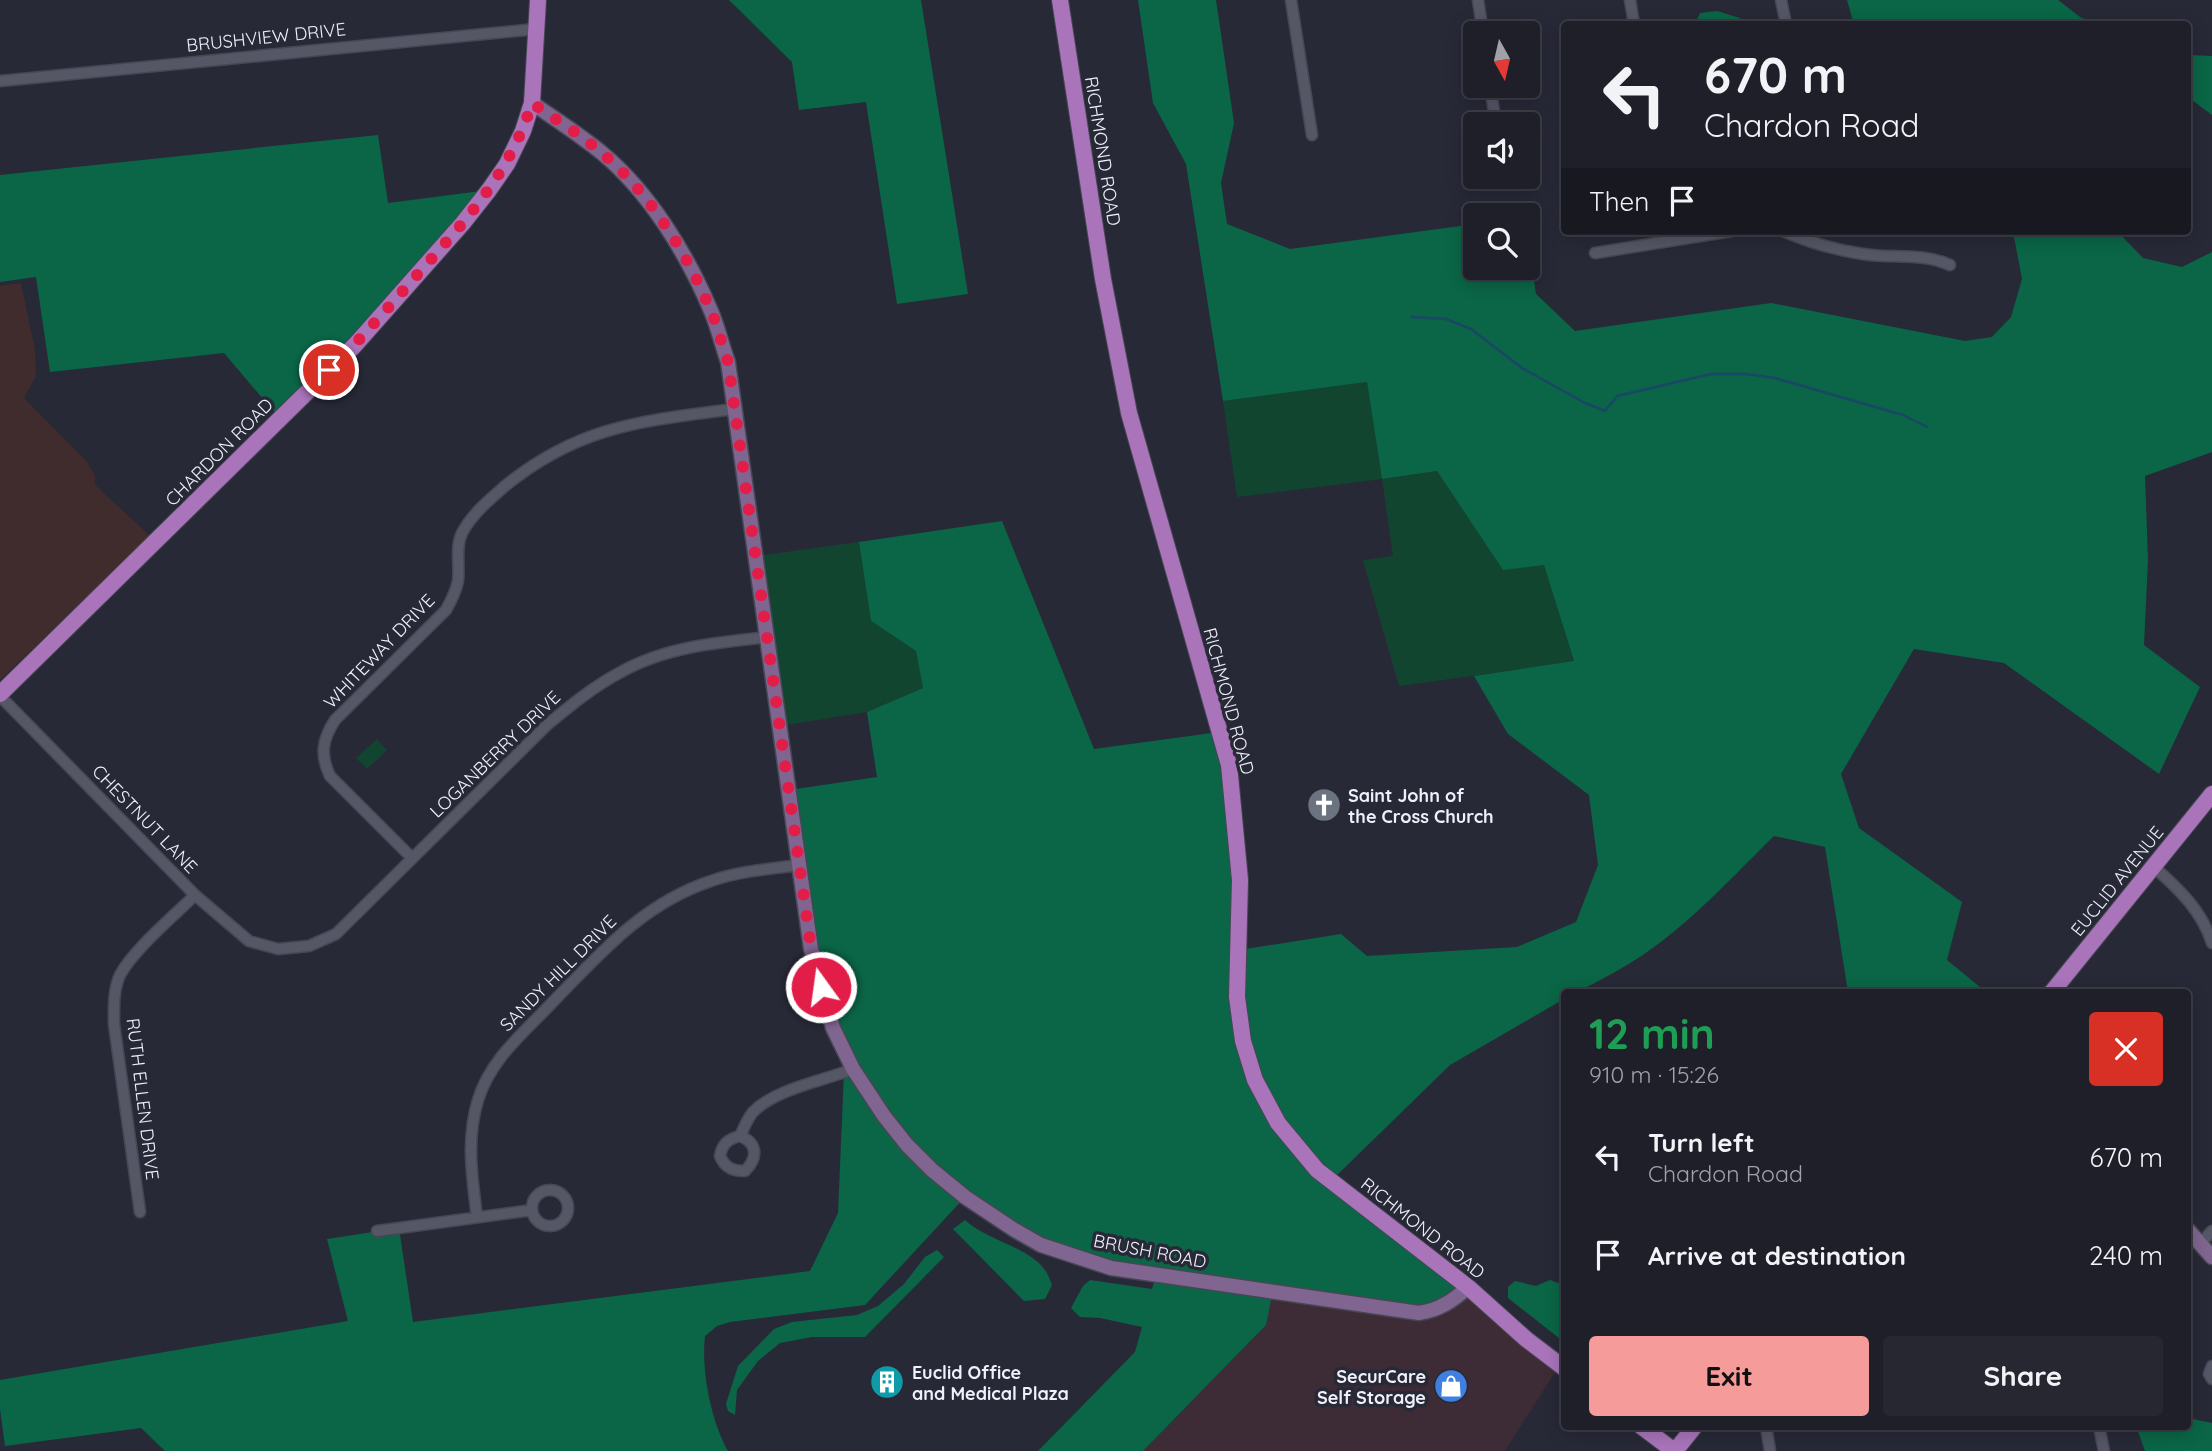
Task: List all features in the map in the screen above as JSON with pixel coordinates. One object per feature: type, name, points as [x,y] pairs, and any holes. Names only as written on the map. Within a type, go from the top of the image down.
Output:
[{"type":"main road","name":"CHARDON ROAD","points":[[0,695],[355,345],[489,190],[508,163],[532,103],[538,0]]},
{"type":"main road","name":"RICHMOND ROAD","points":[[1060,0],[1103,279],[1129,413],[1229,765],[1240,880],[1237,997],[1243,1041],[1255,1080],[1278,1123],[1317,1170],[1468,1287],[1526,1339],[1561,1366]]},
{"type":"main road","name":"EUCLID AVENUE","points":[[2054,989],[2212,794]]},
{"type":"main road","points":[[1646,1430],[1674,1451],[1692,1430]]},
{"type":"street","points":[[1292,0],[1312,135]]},
{"type":"street","points":[[1478,0],[1481,21]]},
{"type":"street","points":[[1630,0],[1634,21]]},
{"type":"street","points":[[1781,0],[1785,21]]},
{"type":"street","name":"BRUSHVIEW DRIVE","points":[[0,81],[536,29]]},
{"type":"street","name":"BRUSH ROAD","points":[[532,103],[602,153],[632,182],[653,208],[683,255],[712,312],[728,362],[811,948],[833,1028],[853,1069],[884,1116],[932,1170],[965,1197],[1041,1245],[1111,1268],[1419,1313],[1432,1311],[1452,1301],[1468,1287]]},
{"type":"street","points":[[1595,253],[1664,237],[1687,235]]},
{"type":"street","points":[[1792,235],[1864,254],[1935,258],[1950,265]]},
{"type":"street","name":"WHITEWAY DRIVE","points":[[411,858],[330,776],[324,763],[323,746],[327,732],[335,720],[446,610],[455,594],[461,536],[471,519],[482,506],[523,472],[554,452],[592,434],[634,422],[734,409]]},
{"type":"street","name":"LOGANBERRY DRIVE","points":[[278,949],[309,946],[336,934],[547,725],[582,696],[623,670],[661,656],[707,644],[768,637]]},
{"type":"street","name":"CHESTNUT LANE","points":[[0,695],[195,895],[249,941],[278,949]]},
{"type":"street","name":"SANDY HILL DRIVE","points":[[477,1217],[470,1155],[471,1133],[478,1100],[490,1070],[509,1047],[625,928],[662,904],[709,881],[739,873],[800,865]]},
{"type":"street","points":[[2154,867],[2193,906],[2208,929],[2212,943]]},
{"type":"street","name":"RUTH ELLEN DRIVE","points":[[140,1212],[115,1028],[114,1001],[120,975],[136,954],[195,895]]},
{"type":"street","points":[[740,1136],[751,1115],[775,1097],[853,1069]]},
{"type":"street","points":[[377,1231],[532,1210]]},
{"type":"street","points":[[2200,1244],[2212,1231]]},
{"type":"street","points":[[2191,1234],[2212,1257]]},
{"type":"street","points":[[2212,1366],[2209,1374],[2212,1379]]},
{"type":"street","points":[[1767,1430],[1770,1451]]},
{"type":"street","points":[[2100,1430],[2104,1451]]},
{"type":"shaded area","points":[[21,283],[35,350],[36,376],[24,398],[87,462],[95,476],[95,485],[150,536],[0,680],[0,286]]},
{"type":"shaded area","points":[[1468,1287],[1560,1364],[1505,1451],[1143,1451],[1266,1325],[1272,1291]]},
{"type":"green space","points":[[729,0],[921,0],[968,294],[897,304],[866,102],[799,110],[792,62]]},
{"type":"green space","points":[[1138,0],[1216,0],[1234,123],[1221,183],[1227,224],[1290,249],[1463,226],[1463,280],[1534,280],[1536,294],[1575,331],[1771,303],[1965,341],[1992,337],[2011,317],[2022,279],[2012,235],[2121,235],[2143,258],[2182,267],[2212,252],[2212,452],[2145,476],[2148,560],[2144,645],[2200,687],[2159,774],[2004,663],[1914,649],[1841,774],[1859,828],[1962,902],[1947,960],[1982,989],[1848,989],[1825,847],[1774,836],[1695,914],[1652,948],[1590,986],[1561,989],[1561,1001],[1450,1065],[1332,1180],[1468,1287],[1432,1311],[1273,1291],[1266,1325],[1143,1451],[1038,1451],[1135,1352],[1142,1327],[1100,1318],[1080,1317],[1071,1308],[1083,1286],[1090,1280],[1152,1289],[1156,1275],[1041,1245],[965,1197],[865,1305],[730,1322],[717,1326],[705,1336],[709,1395],[728,1451],[165,1451],[141,1428],[5,1446],[0,1409],[0,1380],[348,1321],[327,1239],[399,1228],[413,1322],[810,1271],[838,1213],[844,1072],[853,1068],[822,994],[789,790],[877,777],[867,712],[923,688],[916,651],[871,621],[859,542],[1002,521],[1094,749],[1219,732],[1239,950],[1341,934],[1367,956],[1517,947],[1576,922],[1598,865],[1589,795],[1508,734],[1474,676],[1574,661],[1544,565],[1503,570],[1437,471],[1382,479],[1367,382],[1223,401],[1186,164],[1153,103]]},
{"type":"green space","points":[[1847,0],[2058,0],[2089,21],[2051,20],[1853,21]]},
{"type":"green space","points":[[1717,11],[1740,18],[1741,21],[1696,21],[1700,13]]},
{"type":"green space","points":[[2191,55],[2212,56],[2212,115],[2191,99]]},
{"type":"green space","points":[[378,135],[388,203],[489,190],[280,419],[224,353],[50,372],[36,277],[0,282],[0,175]]},
{"type":"green space","points":[[1367,382],[1382,479],[1237,497],[1223,401]]},
{"type":"green space","points":[[1437,471],[1503,569],[1544,564],[1574,662],[1399,686],[1363,560],[1393,556],[1382,479]]},
{"type":"green space","points":[[859,542],[871,621],[916,651],[923,688],[867,712],[780,726],[756,556]]},
{"type":"green space","points":[[377,739],[387,750],[367,769],[356,758]]},
{"type":"green space","points":[[965,1220],[1038,1262],[1052,1285],[1045,1299],[1024,1301],[953,1229]]},
{"type":"green space","points":[[937,1250],[944,1257],[865,1337],[812,1337],[780,1343],[758,1361],[737,1390],[735,1415],[728,1411],[726,1404],[738,1366],[774,1329],[792,1322],[857,1315],[878,1306],[904,1284],[925,1257]]},
{"type":"green space","points":[[1550,1280],[1561,1284],[1561,1340],[1508,1298],[1508,1287],[1515,1281],[1536,1286]]},
{"type":"green space","points":[[2191,1419],[2212,1423],[2212,1451],[2145,1451],[2137,1430],[2191,1430]]},
{"type":"waterway","points":[[1412,317],[1446,319],[1471,329],[1522,368],[1605,411],[1617,396],[1711,374],[1747,374],[1775,378],[1903,415],[1927,427]]},
{"type":"place","name":"Saint John of the Cross Church","points":[[1324,805]]},
{"type":"place","name":"Euclid Office and Medical Plaza","points":[[887,1382]]},
{"type":"place","name":"SecurCare Self Storage","points":[[1451,1386]]},
{"type":"route","points":[[329,370],[355,345],[489,190],[516,147],[532,103],[602,153],[632,182],[653,208],[683,255],[712,312],[728,362],[811,948],[821,987]]}]
